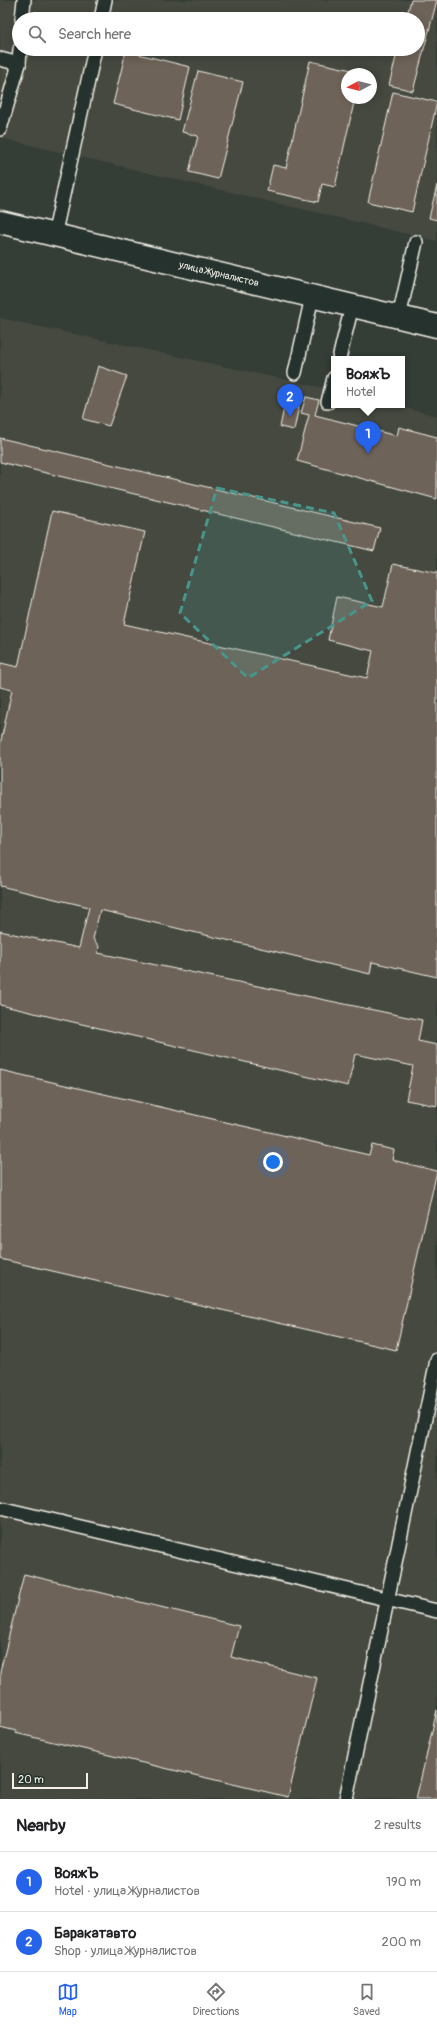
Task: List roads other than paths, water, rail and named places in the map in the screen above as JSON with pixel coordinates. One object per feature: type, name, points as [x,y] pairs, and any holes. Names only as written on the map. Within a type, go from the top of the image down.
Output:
[{"type":"street","name":"улица Журналистов","points":[[0,222],[437,326]]},
{"type":"lane","points":[[23,12],[24,0]]},
{"type":"lane","points":[[102,12],[105,0]]},
{"type":"lane","points":[[0,129],[19,64],[20,56]]},
{"type":"lane","points":[[54,236],[93,56]]},
{"type":"lane","points":[[0,59],[19,64]]},
{"type":"lane","points":[[399,317],[416,242]]},
{"type":"lane","points":[[295,374],[312,297]]},
{"type":"lane","points":[[340,356],[352,306]]},
{"type":"lane","points":[[328,402],[331,390]]},
{"type":"lane","points":[[346,1799],[437,1360]]},
{"type":"lane","points":[[0,1508],[437,1610]]},
{"type":"place","name":"Баракатавто","points":[[290,417]]},
{"type":"place","name":"ВояжЪ","points":[[368,454]]}]
